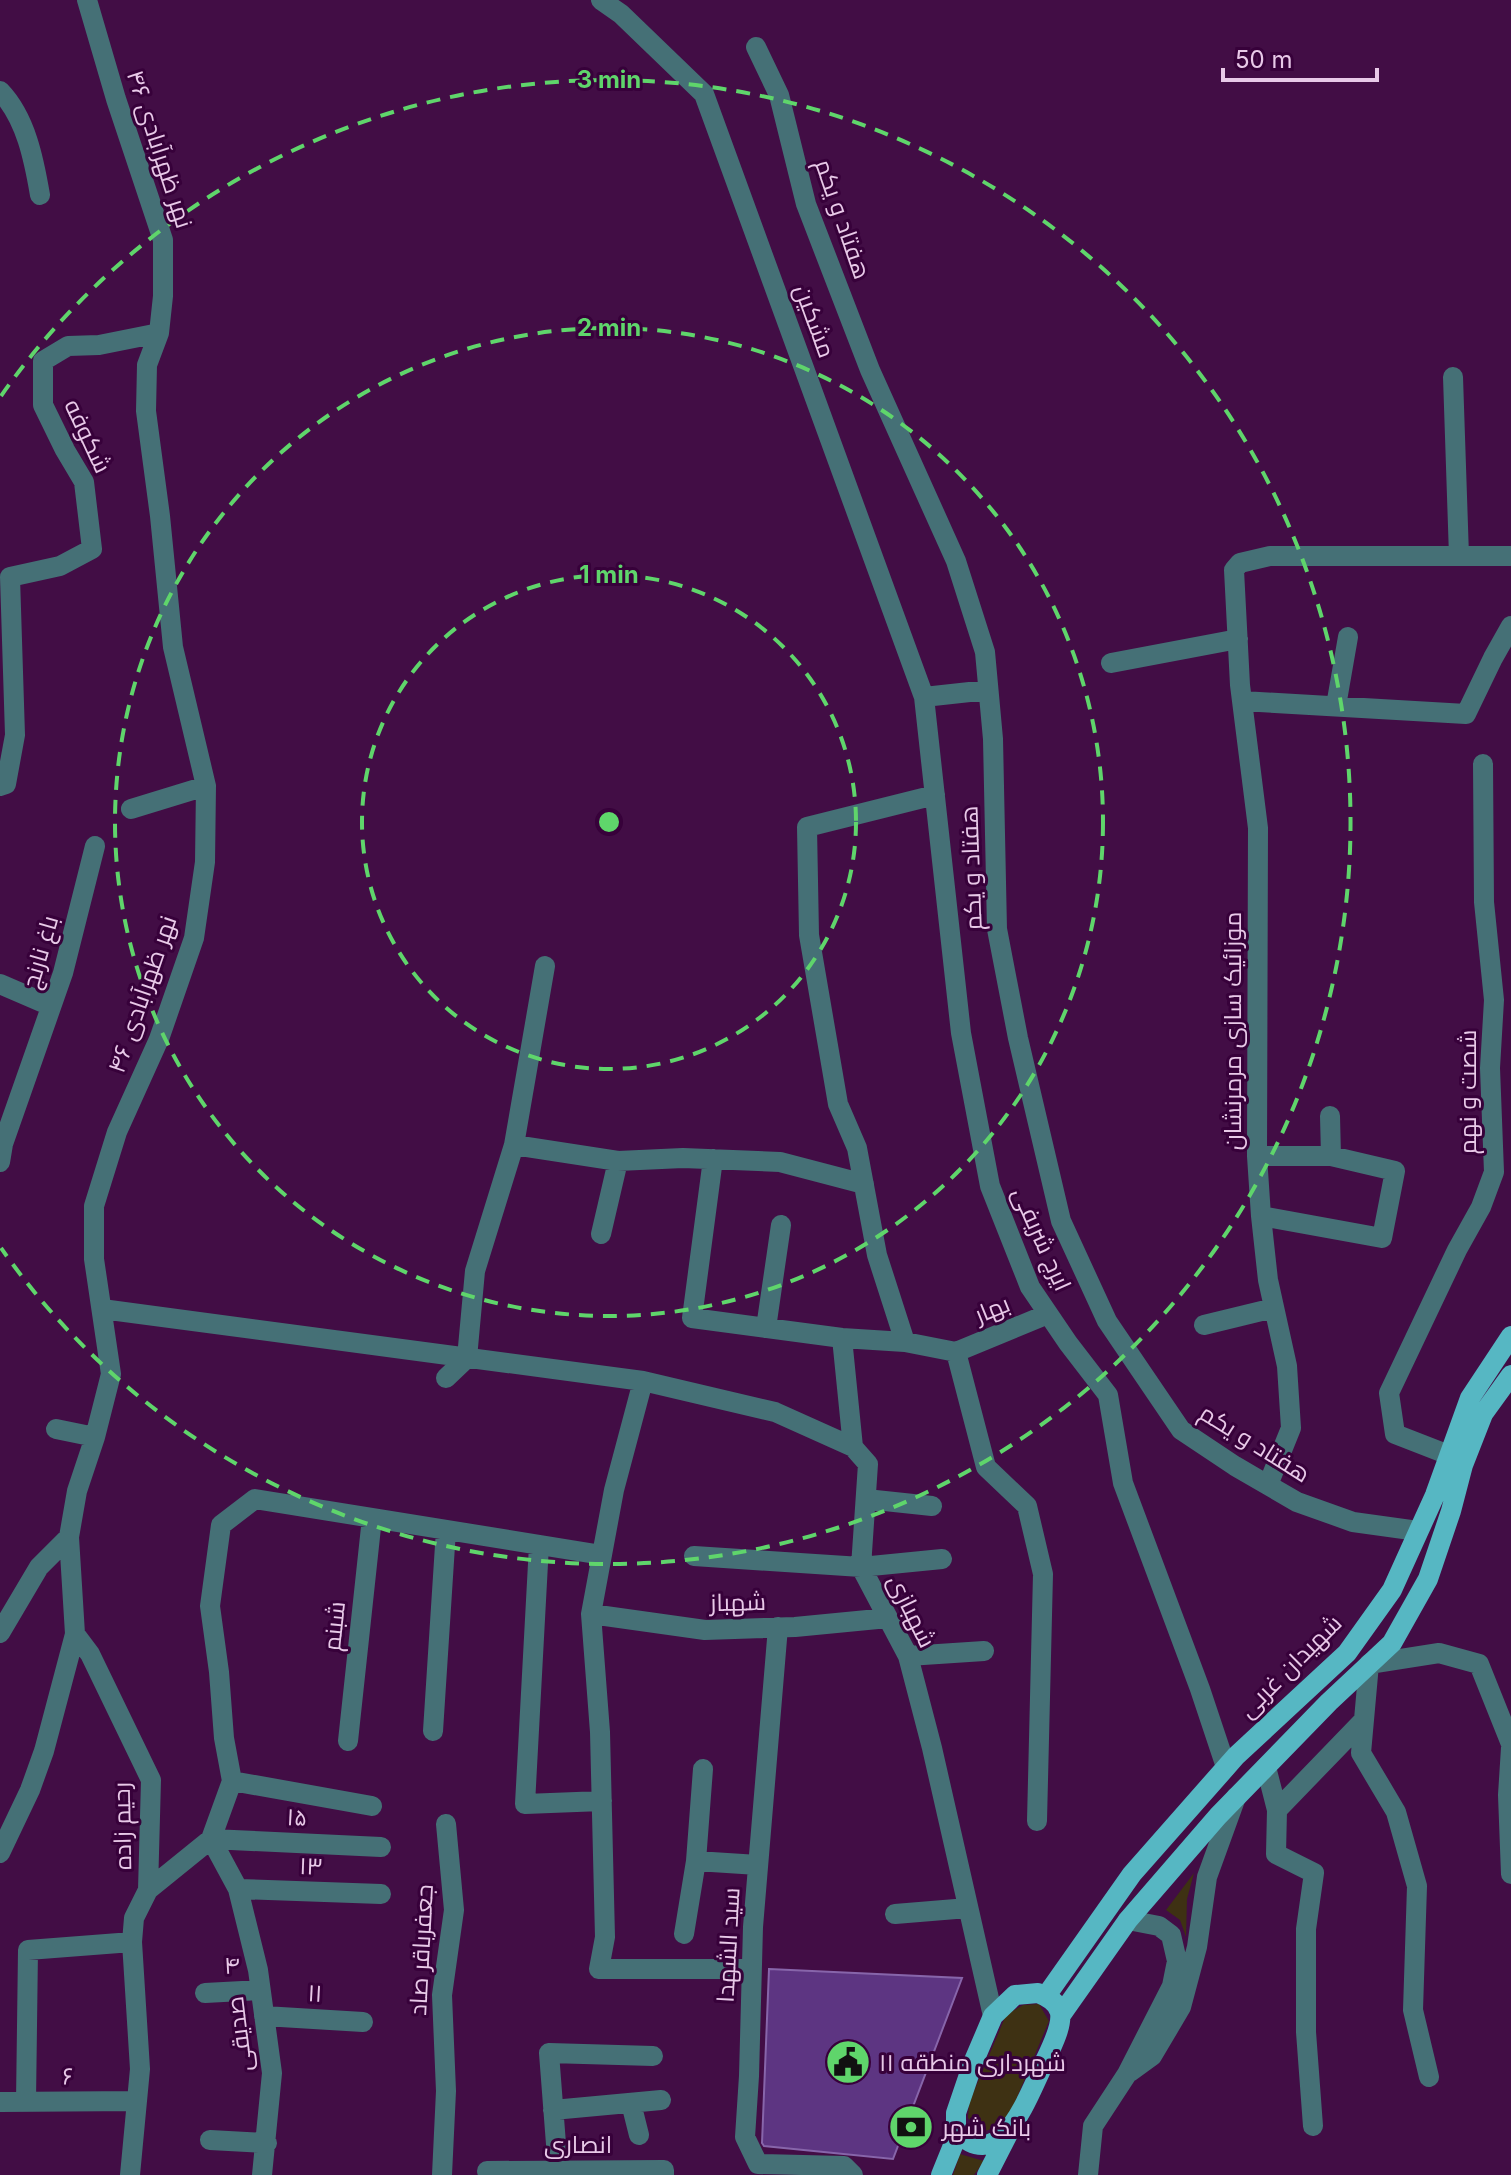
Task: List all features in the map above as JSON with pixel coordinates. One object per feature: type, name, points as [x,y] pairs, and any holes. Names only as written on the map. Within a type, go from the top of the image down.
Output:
[{"type":"main road","name":"شهیدان غربی","points":[[1046,1996],[1132,1874],[1226,1767],[1347,1653],[1392,1590],[1435,1495],[1470,1398],[1511,1336]]},
{"type":"main road","points":[[987,2175],[1030,2094],[1057,2034],[1061,2015],[1128,1920],[1236,1797],[1392,1643],[1428,1579],[1463,1465],[1483,1414],[1511,1375]]},
{"type":"main road","points":[[941,2175],[954,2143],[956,2113],[993,2016],[1015,1995],[1038,1993],[1055,2002],[1061,2015]]},
{"type":"main road","points":[[956,2131],[966,2142],[979,2147],[993,2144],[1011,2128]]},
{"type":"street","name":"نهر ظهرآبادی ۴۶","points":[[0,1853],[30,1790],[44,1751],[75,1634],[69,1537],[77,1491],[111,1374],[94,1259],[94,1206],[117,1132],[159,1039],[194,938],[205,862],[206,786],[173,647],[146,411],[147,365],[159,333],[163,296],[163,240],[87,0]]},
{"type":"street","name":"مشکین","points":[[601,0],[621,14],[704,94],[924,697]]},
{"type":"street","name":"هفتاد و یکم","points":[[756,47],[779,95],[806,204],[865,356],[956,561],[985,652],[993,739],[997,929],[1018,1038],[1061,1221],[1107,1321],[1181,1430],[1297,1502],[1353,1522],[1418,1531]]},
{"type":"street","points":[[0,91],[25,132],[40,195]]},
{"type":"street","name":"شکوفه","points":[[3,785],[15,735],[5,577],[60,566],[92,549],[84,482],[43,405],[43,361],[68,346],[99,345],[159,333]]},
{"type":"street","points":[[1453,377],[1459,556],[1511,556]]},
{"type":"street","name":"موزائیک سازی مرمرنشان","points":[[1268,1485],[1291,1428],[1287,1366],[1268,1280],[1257,1156],[1258,828],[1242,701],[1234,570],[1240,563],[1270,556],[1459,556]]},
{"type":"street","points":[[1242,701],[1466,714],[1511,626]]},
{"type":"street","points":[[1336,706],[1348,637]]},
{"type":"street","points":[[1111,663],[1238,639]]},
{"type":"street","points":[[924,697],[988,690]]},
{"type":"street","name":"ایرج شریفی","points":[[924,697],[961,1033],[990,1186],[1030,1287],[1108,1395],[1123,1483],[1226,1767]]},
{"type":"street","name":"شصت و نهم","points":[[1449,1455],[1395,1434],[1389,1393],[1457,1250],[1481,1207],[1494,1172],[1490,1068],[1494,1000],[1484,902],[1483,764]]},
{"type":"street","points":[[131,809],[206,786]]},
{"type":"street","points":[[905,1342],[877,1255],[857,1148],[838,1104],[809,935],[807,827],[935,795]]},
{"type":"street","name":"باغ نارنج","points":[[0,1162],[3,1144],[63,973],[95,846]]},
{"type":"street","points":[[446,1378],[467,1358],[475,1271],[514,1145],[545,966]]},
{"type":"street","points":[[0,984],[51,1006]]},
{"type":"street","points":[[1490,1068],[1511,1068]]},
{"type":"street","points":[[1330,1116],[1331,1156]]},
{"type":"street","points":[[514,1145],[618,1161],[683,1158],[780,1162],[864,1184]]},
{"type":"street","points":[[1257,1156],[1331,1156],[1395,1171],[1382,1238],[1261,1216]]},
{"type":"street","points":[[713,1159],[692,1318],[842,1338],[905,1342],[956,1352],[986,1467],[1027,1506],[1043,1574],[1037,1821]]},
{"type":"street","points":[[601,1234],[618,1161]]},
{"type":"street","points":[[766,1328],[781,1225]]},
{"type":"street","points":[[1204,1325],[1274,1308]]},
{"type":"street","points":[[102,1309],[643,1381],[775,1412],[853,1447]]},
{"type":"street","name":"بهار","points":[[956,1352],[1048,1314]]},
{"type":"street","name":"شهبازی","points":[[842,1338],[853,1447],[868,1464],[861,1567],[908,1656],[993,2016]]},
{"type":"street","points":[[643,1381],[614,1490],[591,1614],[602,1801],[605,1937],[599,1969],[751,1969]]},
{"type":"street","points":[[56,1429],[95,1437]]},
{"type":"street","points":[[148,1890],[211,1839],[232,1781],[224,1738],[210,1606],[221,1525],[255,1499],[602,1555]]},
{"type":"street","points":[[866,1499],[932,1506]]},
{"type":"street","name":"شبنم","points":[[348,1741],[372,1518]]},
{"type":"street","points":[[433,1731],[446,1530]]},
{"type":"street","points":[[0,1633],[39,1567],[69,1537]]},
{"type":"street","points":[[539,1545],[525,1804],[602,1801]]},
{"type":"street","points":[[694,1556],[861,1567],[942,1559]]},
{"type":"street","name":"شهباز","points":[[591,1614],[705,1630],[888,1618]]},
{"type":"street","name":"سید الشهدا","points":[[778,1627],[753,1927],[745,2137],[758,2164],[799,2169],[844,2166],[853,2175]]},
{"type":"street","name":"رحیم زاده","points":[[75,1634],[90,1654],[151,1780],[148,1890],[134,1918],[132,1942],[140,2069],[130,2175]]},
{"type":"street","points":[[908,1656],[984,1651]]},
{"type":"street","points":[[1429,2077],[1413,2010],[1417,1886],[1396,1812],[1361,1753],[1369,1664],[1439,1653],[1479,1664],[1511,1746],[1508,1795],[1511,1874]]},
{"type":"street","points":[[1277,1810],[1364,1720]]},
{"type":"street","points":[[1266,1767],[1277,1810],[1276,1854],[1314,1873],[1306,1929],[1306,2032],[1313,2126]]},
{"type":"street","points":[[684,1934],[696,1861],[703,1769]]},
{"type":"street","points":[[232,1781],[372,1806]]},
{"type":"street","points":[[1127,2074],[1152,2056],[1181,2007],[1197,1947],[1207,1877],[1236,1797]]},
{"type":"street","name":"جعفرباقر صاد","points":[[442,2175],[446,2091],[442,1995],[454,1910],[446,1824]]},
{"type":"street","name":"۱۵","points":[[211,1839],[381,1847]]},
{"type":"street","name":"صدیقی","points":[[211,1839],[238,1889],[258,1970],[272,2073],[262,2175]]},
{"type":"street","points":[[696,1861],[758,1865]]},
{"type":"street","name":"۱۳","points":[[238,1889],[381,1894]]},
{"type":"street","points":[[895,1914],[968,1908]]},
{"type":"street","points":[[1088,2175],[1093,2126],[1127,2074],[1172,1986],[1177,1961],[1171,1935],[1159,1926],[1128,1920]]},
{"type":"street","points":[[26,2102],[28,1950],[132,1942]]},
{"type":"street","name":"۴","points":[[205,1993],[260,1990]]},
{"type":"street","name":"۱۱","points":[[264,2016],[363,2022]]},
{"type":"street","points":[[558,2170],[549,2053],[653,2056]]},
{"type":"street","points":[[553,2110],[661,2100]]},
{"type":"street","name":"۶","points":[[0,2102],[137,2101]]},
{"type":"street","points":[[631,2103],[639,2135]]},
{"type":"street","points":[[210,2140],[267,2143]]},
{"type":"street","name":"انصاری","points":[[487,2171],[664,2170],[664,2175]]},
{"type":"shaded area","points":[[1194,1873],[1187,1899],[1186,1937],[1180,1920],[1166,1910]]},
{"type":"shaded area","points":[[1039,2004],[1049,2021],[1010,2114],[997,2127],[982,2132],[968,2118],[969,2103],[1006,2015],[1023,2005]]},
{"type":"shaded area","points":[[960,2154],[984,2161],[974,2175],[953,2175]]},
{"type":"building","name":"شهرداری منطقه ۱۱","points":[[769,1969],[962,1978],[893,2159],[764,2146],[762,2143]]},
{"type":"place","name":"شهرداری منطقه ۱۱","points":[[848,2062]]},
{"type":"place","name":"بانک شهر","points":[[911,2127]]}]
